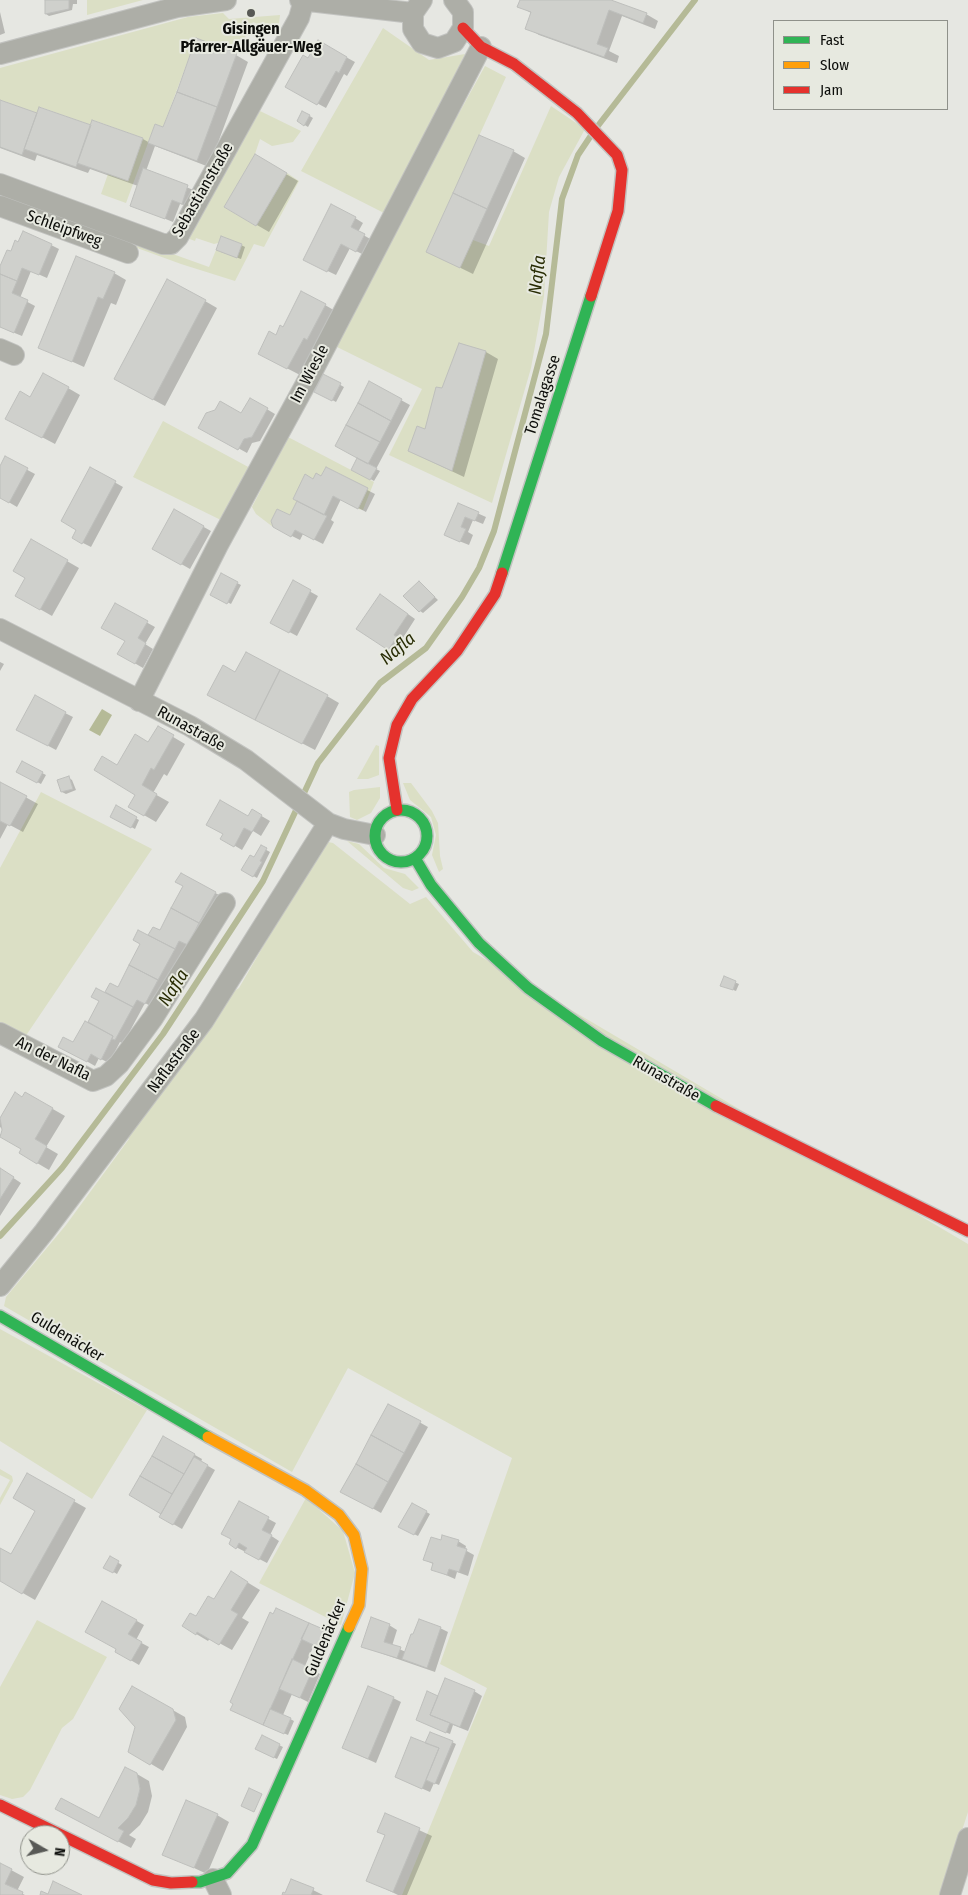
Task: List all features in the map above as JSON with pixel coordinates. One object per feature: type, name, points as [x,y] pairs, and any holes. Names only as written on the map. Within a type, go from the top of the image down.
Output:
[{"type":"street","points":[[0,54],[177,4],[226,0]]},
{"type":"street","name":"Sebastianstraße","points":[[0,184],[163,244],[172,244],[178,237],[299,18],[302,0],[417,6],[413,29],[422,43],[430,46],[447,46],[460,36],[463,28]]},
{"type":"street","points":[[454,0],[463,12],[463,28]]},
{"type":"street","name":"Tomalagasse","points":[[397,810],[392,789],[389,758],[397,725],[412,699],[457,651],[495,594],[618,211],[622,188],[622,170],[617,155],[604,140],[577,113],[514,64],[481,47],[463,28]]},
{"type":"street","name":"Im Wiesle","points":[[138,701],[218,545],[320,356],[481,47]]},
{"type":"street","name":"Schleipfweg","points":[[0,206],[128,253]]},
{"type":"street","name":"Runastraße","points":[[0,629],[190,726],[246,760],[328,823],[344,829],[375,834]]},
{"type":"street","points":[[397,810],[414,814],[425,827],[426,845],[415,858],[399,862],[391,861],[379,850],[375,834],[382,818],[397,810]]},
{"type":"street","name":"Naflastraße","points":[[0,1286],[44,1232],[204,1020],[328,823]]},
{"type":"street","name":"Runastraße","points":[[415,858],[432,885],[479,943],[528,988],[602,1041],[701,1099],[968,1231]]},
{"type":"street","name":"An der Nafla","points":[[0,1033],[93,1081],[106,1076],[119,1064],[153,1018],[225,903]]},
{"type":"street","name":"Guldenäcker","points":[[0,1316],[222,1445],[306,1490],[339,1515],[354,1536],[362,1569],[360,1605],[252,1845],[227,1872],[217,1887],[154,1880],[0,1805]]},
{"type":"street","points":[[950,1895],[968,1838]]},
{"type":"shaded area","points":[[87,0],[143,0],[87,15]]},
{"type":"shaded area","points":[[223,13],[229,19],[280,15],[278,33],[253,22],[237,53],[196,39],[163,127],[155,124],[126,203],[101,194],[108,174],[128,180],[143,138],[93,120],[91,125],[40,107],[37,113],[0,100],[0,68],[188,17]]},
{"type":"shaded area","points":[[383,28],[429,60],[465,54],[386,214],[301,171]]},
{"type":"shaded area","points":[[485,66],[506,77],[426,252],[473,240],[489,246],[551,106],[585,129],[559,177],[549,212],[544,296],[531,368],[492,503],[389,455],[422,389],[335,346],[378,260]]},
{"type":"shaded area","points":[[260,111],[301,131],[293,142],[272,146],[260,139],[255,154],[224,207],[256,226],[287,173],[299,181],[264,247],[254,244],[235,281],[181,264],[0,198],[0,192],[209,267],[216,250],[237,257],[242,244],[221,237],[218,243],[214,244],[196,238],[195,241],[187,238]]},
{"type":"shaded area","points":[[163,421],[252,469],[225,522],[133,477]]},
{"type":"shaded area","points":[[288,437],[374,482],[363,510],[358,509],[368,488],[326,467],[321,476],[313,479],[305,475],[293,499],[297,501],[290,515],[277,509],[271,521],[273,527],[256,514],[252,507]]},
{"type":"shaded area","points":[[102,709],[112,715],[100,736],[89,730]]},
{"type":"shaded area","points":[[376,745],[379,746],[379,775],[368,779],[357,779]]},
{"type":"shaded area","points":[[403,783],[411,783],[432,811],[438,823],[440,856],[443,869],[439,872],[432,855],[436,835],[431,817],[410,800]]},
{"type":"shaded area","points":[[380,787],[380,798],[371,813],[357,820],[350,817],[349,792]]},
{"type":"shaded area","points":[[41,792],[152,849],[25,1037],[0,1023],[0,868]]},
{"type":"shaded area","points":[[347,841],[359,844],[384,868],[405,874],[419,888],[412,891],[403,888]]},
{"type":"shaded area","points":[[328,842],[333,843],[410,904],[426,897],[473,952],[968,1244],[968,1812],[941,1895],[402,1895],[487,1688],[440,1664],[512,1458],[348,1368],[292,1472],[4,1306],[6,1297],[66,1225],[129,1139],[126,1136],[231,993],[239,988],[268,938],[271,925]]},
{"type":"shaded area","points":[[0,1329],[147,1410],[92,1499],[0,1441]]},
{"type":"shaded area","points":[[0,1469],[12,1476],[13,1481],[0,1505],[0,1498],[10,1480],[0,1475]]},
{"type":"shaded area","points":[[306,1498],[343,1531],[355,1573],[341,1625],[259,1583]]},
{"type":"shaded area","points":[[37,1620],[107,1657],[73,1719],[62,1728],[30,1790],[23,1797],[12,1799],[0,1795],[0,1687]]},
{"type":"building","points":[[45,0],[69,0],[69,9],[45,14]]},
{"type":"building","points":[[520,0],[611,0],[647,13],[643,23],[609,10],[597,44],[608,48],[604,57],[525,29],[531,12],[517,7]]},
{"type":"building","points":[[196,38],[237,53],[217,107],[177,92]]},
{"type":"building","points":[[318,40],[347,57],[339,73],[336,71],[317,105],[285,87],[303,55],[308,58]]},
{"type":"building","points":[[177,92],[217,107],[197,161],[148,143],[155,124],[163,127]]},
{"type":"building","points":[[0,100],[37,113],[22,155],[0,147]]},
{"type":"building","points":[[39,107],[91,125],[76,167],[24,149]]},
{"type":"building","points":[[302,111],[310,115],[304,126],[297,121]]},
{"type":"building","points":[[92,120],[143,138],[128,181],[77,163]]},
{"type":"building","points":[[479,135],[514,150],[487,209],[453,193]]},
{"type":"building","points":[[255,154],[287,173],[256,226],[224,207]]},
{"type":"building","points":[[143,168],[188,185],[182,204],[172,200],[165,219],[130,206]]},
{"type":"building","points":[[453,193],[487,209],[460,268],[426,252]]},
{"type":"building","points":[[331,204],[356,217],[351,227],[365,234],[356,252],[341,244],[327,272],[303,260]]},
{"type":"building","points":[[23,231],[52,244],[39,275],[22,268],[17,281],[0,274],[0,266],[7,250],[11,251],[15,240],[18,242]]},
{"type":"building","points":[[221,236],[242,244],[237,258],[216,250]]},
{"type":"building","points":[[76,256],[115,272],[103,299],[98,297],[72,362],[38,348]]},
{"type":"building","points":[[0,274],[17,281],[12,293],[28,300],[14,333],[0,327]]},
{"type":"building","points":[[167,279],[206,300],[153,400],[114,379]]},
{"type":"building","points":[[301,291],[326,304],[307,340],[304,338],[287,369],[258,354],[269,331],[276,335],[280,325],[283,327]]},
{"type":"building","points":[[459,343],[486,351],[452,471],[408,451],[417,426],[425,429],[436,387],[442,388]]},
{"type":"building","points":[[43,373],[69,387],[42,438],[5,419],[20,391],[30,397]]},
{"type":"building","points":[[323,374],[341,383],[332,401],[314,392]]},
{"type":"building","points":[[369,381],[402,399],[391,421],[358,403]]},
{"type":"building","points":[[250,398],[268,408],[252,437],[244,439],[238,450],[198,428],[206,413],[215,410],[220,401],[241,413]]},
{"type":"building","points":[[358,403],[391,421],[380,442],[346,425]]},
{"type":"building","points":[[346,425],[380,442],[368,464],[335,446]]},
{"type":"building","points":[[5,456],[28,468],[9,503],[0,498],[0,466]]},
{"type":"building","points":[[357,458],[377,468],[370,480],[351,470]]},
{"type":"building","points":[[90,467],[116,481],[82,544],[72,538],[76,530],[61,521]]},
{"type":"building","points":[[326,467],[368,488],[358,509],[333,496],[324,515],[293,499],[305,474],[313,479],[316,473],[321,476]]},
{"type":"building","points":[[297,501],[327,516],[314,540],[295,530],[291,537],[273,527],[271,521],[277,509],[290,515]]},
{"type":"building","points":[[458,503],[479,512],[475,521],[465,517],[461,527],[466,529],[460,542],[444,535]]},
{"type":"building","points":[[174,509],[204,526],[181,565],[152,549]]},
{"type":"building","points":[[31,539],[68,560],[40,610],[15,596],[25,578],[13,571]]},
{"type":"building","points":[[221,573],[238,582],[227,604],[210,595]]},
{"type":"building","points":[[293,580],[311,590],[289,633],[270,623]]},
{"type":"building","points":[[419,581],[435,597],[419,612],[403,596]]},
{"type":"building","points":[[380,594],[408,614],[394,635],[397,637],[388,650],[356,629]]},
{"type":"building","points":[[115,603],[148,621],[138,638],[146,643],[135,664],[117,654],[125,641],[101,628]]},
{"type":"building","points":[[246,652],[280,670],[255,720],[207,695],[223,665],[235,672]]},
{"type":"building","points":[[280,670],[328,695],[302,744],[255,720]]},
{"type":"building","points":[[35,695],[66,712],[48,746],[16,730]]},
{"type":"building","points":[[158,726],[174,735],[154,770],[151,768],[142,785],[157,794],[144,816],[128,807],[135,795],[94,770],[102,756],[117,765],[135,734],[148,742]]},
{"type":"building","points":[[22,761],[43,772],[37,783],[16,772]]},
{"type":"building","points":[[69,776],[73,789],[61,792],[57,780]]},
{"type":"building","points":[[0,782],[27,796],[10,826],[0,821]]},
{"type":"building","points":[[220,800],[248,816],[252,809],[262,815],[252,832],[244,828],[234,847],[220,839],[223,834],[206,825]]},
{"type":"building","points":[[116,805],[137,817],[131,828],[110,817]]},
{"type":"building","points":[[261,845],[267,848],[260,861],[262,862],[253,877],[241,870],[250,855],[254,857]]},
{"type":"building","points":[[181,873],[216,892],[199,923],[171,908],[183,886],[175,882]]},
{"type":"building","points":[[171,908],[199,923],[188,945],[179,941],[175,949],[148,935],[153,927],[160,930]]},
{"type":"building","points":[[138,930],[175,949],[158,980],[129,965],[140,944],[133,940]]},
{"type":"building","points":[[129,965],[158,980],[145,1004],[137,1000],[133,1007],[105,992],[110,983],[118,987]]},
{"type":"building","points":[[724,976],[736,981],[733,990],[720,986]]},
{"type":"building","points":[[96,988],[133,1007],[115,1040],[112,1039],[113,1036],[88,1022],[99,1001],[91,997]]},
{"type":"building","points":[[85,1021],[113,1036],[101,1060],[91,1054],[87,1062],[58,1047],[63,1037],[73,1042]]},
{"type":"building","points":[[15,1092],[22,1097],[25,1092],[53,1108],[35,1139],[47,1146],[37,1164],[19,1153],[21,1149],[0,1137],[2,1130],[0,1118]]},
{"type":"building","points":[[0,1168],[14,1177],[0,1199]]},
{"type":"building","points":[[388,1404],[421,1421],[404,1453],[371,1435]]},
{"type":"building","points":[[371,1435],[404,1453],[388,1482],[356,1464]]},
{"type":"building","points":[[163,1436],[195,1454],[184,1474],[152,1456]]},
{"type":"building","points":[[152,1456],[184,1474],[172,1494],[140,1476]]},
{"type":"building","points":[[194,1457],[208,1465],[173,1525],[159,1517]]},
{"type":"building","points":[[356,1464],[388,1482],[373,1509],[340,1492]]},
{"type":"building","points":[[27,1473],[75,1500],[22,1594],[0,1581],[0,1548],[11,1554],[35,1511],[13,1498]]},
{"type":"building","points":[[140,1476],[172,1494],[161,1514],[129,1495]]},
{"type":"building","points":[[239,1501],[269,1517],[262,1530],[272,1535],[259,1560],[244,1552],[247,1548],[239,1543],[236,1549],[229,1544],[231,1539],[221,1534]]},
{"type":"building","points":[[412,1503],[427,1511],[414,1535],[398,1527]]},
{"type":"building","points":[[442,1535],[459,1540],[457,1546],[467,1549],[459,1572],[449,1569],[447,1575],[431,1570],[433,1563],[423,1560],[431,1537],[441,1540]]},
{"type":"building","points":[[110,1556],[119,1561],[113,1573],[103,1568]]},
{"type":"building","points":[[231,1571],[248,1582],[231,1610],[238,1614],[219,1645],[197,1632],[196,1635],[182,1626],[190,1613],[196,1616],[208,1596],[214,1599]]},
{"type":"building","points":[[102,1601],[137,1620],[128,1634],[142,1642],[131,1661],[115,1652],[116,1649],[85,1632]]},
{"type":"building","points":[[276,1608],[309,1623],[263,1725],[230,1710],[233,1704],[230,1702],[270,1612],[273,1614]]},
{"type":"building","points":[[371,1617],[390,1624],[384,1642],[401,1647],[397,1658],[361,1647]]},
{"type":"building","points":[[419,1619],[441,1627],[427,1668],[402,1659]]},
{"type":"building","points":[[309,1623],[330,1632],[322,1649],[301,1639]]},
{"type":"building","points":[[292,1659],[313,1669],[300,1698],[279,1689]]},
{"type":"building","points":[[445,1678],[475,1690],[460,1727],[430,1715]]},
{"type":"building","points":[[132,1686],[173,1709],[176,1720],[150,1765],[128,1752],[135,1727],[119,1709]]},
{"type":"building","points":[[368,1686],[394,1697],[368,1759],[342,1748]]},
{"type":"building","points":[[427,1691],[438,1696],[430,1715],[450,1723],[446,1733],[416,1720]]},
{"type":"building","points":[[270,1709],[291,1718],[284,1734],[263,1725]]},
{"type":"building","points":[[430,1732],[453,1741],[435,1784],[426,1780],[439,1748],[425,1743]]},
{"type":"building","points":[[262,1735],[280,1744],[274,1758],[255,1749]]},
{"type":"building","points":[[411,1737],[439,1748],[422,1789],[395,1777]]},
{"type":"building","points":[[125,1767],[137,1773],[140,1789],[136,1805],[128,1818],[118,1828],[124,1831],[118,1842],[55,1809],[61,1798],[99,1818]]},
{"type":"building","points":[[249,1788],[262,1794],[254,1812],[241,1806]]},
{"type":"building","points":[[186,1800],[218,1814],[194,1868],[162,1855]]},
{"type":"building","points":[[385,1813],[420,1828],[393,1892],[366,1881],[385,1835],[377,1832]]},
{"type":"building","points":[[0,1863],[12,1869],[5,1884],[23,1892],[22,1895],[0,1895]]},
{"type":"building","points":[[291,1879],[314,1888],[311,1895],[282,1895],[283,1892],[285,1893]]},
{"type":"building","points":[[53,1881],[82,1895],[40,1895],[41,1891],[48,1894]]},
{"type":"waterway","name":"Nafla","points":[[597,127],[695,0]]},
{"type":"waterway","name":"Nafla","points":[[0,1236],[62,1168],[163,1034],[263,881],[318,763],[380,683],[426,648],[462,597],[479,568],[494,531],[546,334],[562,199],[578,155],[590,137]]},
{"type":"traffic: fast","points":[[502,573],[591,296]]},
{"type":"traffic: fast","points":[[401,810],[415,814],[423,822],[427,836],[423,850],[415,858],[401,862],[387,858],[379,850],[375,836],[379,822],[387,814],[401,810]]},
{"type":"traffic: fast","points":[[415,858],[431,885],[479,943],[528,988],[602,1041],[716,1106]]},
{"type":"traffic: fast","points":[[0,1316],[208,1437]]},
{"type":"traffic: fast","points":[[192,1882],[200,1882],[227,1873],[252,1845],[349,1627]]},
{"type":"traffic: slow","points":[[208,1437],[305,1490],[339,1515],[354,1535],[362,1569],[359,1605],[349,1627]]},
{"type":"traffic: jam","points":[[463,28],[481,47],[514,64],[577,113],[617,155],[622,170],[618,211],[591,296]]},
{"type":"traffic: jam","points":[[397,810],[389,758],[397,725],[412,699],[457,651],[495,594],[502,573]]},
{"type":"traffic: jam","points":[[716,1106],[968,1231]]},
{"type":"traffic: jam","points":[[0,1805],[153,1880],[171,1883],[192,1882]]},
{"type":"place","name":"Gisingen Pfarrer-Allgäuer-Weg","points":[[251,13]]}]
